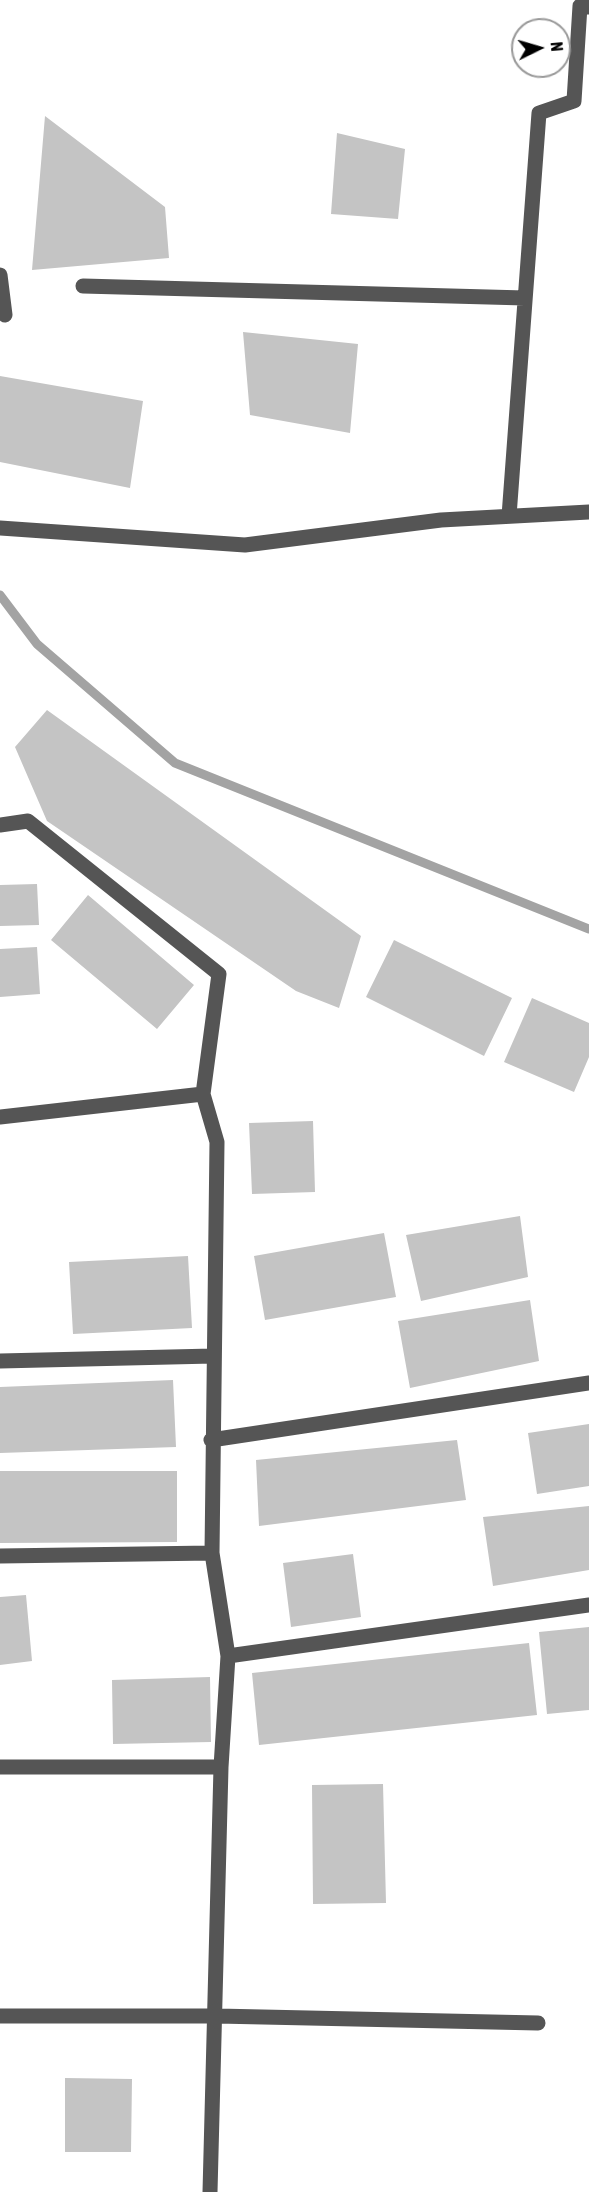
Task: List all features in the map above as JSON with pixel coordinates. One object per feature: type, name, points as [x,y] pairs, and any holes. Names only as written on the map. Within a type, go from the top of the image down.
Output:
[{"type":"street","points":[[509,516],[539,114],[574,101],[580,6],[589,7]]},
{"type":"street","points":[[0,275],[5,315]]},
{"type":"street","points":[[83,286],[525,298]]},
{"type":"street","points":[[0,528],[245,545],[441,520],[589,512]]},
{"type":"street","points":[[0,825],[28,821],[219,974],[203,1095],[217,1142],[212,1553],[228,1656],[221,1767],[217,2016],[210,2192]]},
{"type":"street","points":[[0,1117],[203,1095]]},
{"type":"street","points":[[0,1361],[213,1356]]},
{"type":"street","points":[[212,1440],[589,1383]]},
{"type":"street","points":[[0,1556],[212,1553]]},
{"type":"street","points":[[228,1656],[589,1605]]},
{"type":"street","points":[[0,1767],[221,1767]]},
{"type":"street","points":[[0,2016],[217,2016],[538,2023]]},
{"type":"building","points":[[45,116],[165,207],[169,258],[32,270]]},
{"type":"building","points":[[337,133],[405,149],[398,219],[331,214]]},
{"type":"building","points":[[243,332],[358,344],[350,433],[250,415]]},
{"type":"building","points":[[0,376],[143,401],[130,488],[0,462]]},
{"type":"building","points":[[47,710],[361,936],[339,1008],[296,991],[47,821],[15,747]]},
{"type":"building","points":[[37,884],[39,925],[0,926],[0,885]]},
{"type":"building","points":[[88,895],[194,985],[157,1029],[51,940]]},
{"type":"building","points":[[394,940],[512,998],[484,1056],[366,997]]},
{"type":"building","points":[[37,947],[40,994],[0,997],[0,949]]},
{"type":"building","points":[[532,998],[589,1023],[589,1057],[574,1092],[504,1062]]},
{"type":"building","points":[[313,1121],[315,1192],[252,1194],[249,1123]]},
{"type":"building","points":[[520,1216],[528,1277],[421,1301],[406,1235]]},
{"type":"building","points":[[384,1233],[396,1297],[265,1320],[254,1256]]},
{"type":"building","points":[[188,1256],[192,1328],[73,1334],[69,1262]]},
{"type":"building","points":[[530,1300],[539,1361],[410,1388],[398,1321]]},
{"type":"building","points":[[173,1380],[176,1447],[0,1453],[0,1387]]},
{"type":"building","points":[[589,1424],[589,1486],[537,1494],[528,1433]]},
{"type":"building","points":[[457,1440],[466,1500],[259,1526],[256,1460]]},
{"type":"building","points":[[0,1471],[177,1471],[177,1542],[0,1543]]},
{"type":"building","points":[[589,1506],[589,1570],[493,1586],[483,1517]]},
{"type":"building","points":[[353,1554],[361,1617],[291,1627],[283,1563]]},
{"type":"building","points":[[26,1595],[32,1661],[0,1665],[0,1597]]},
{"type":"building","points":[[589,1627],[589,1710],[547,1714],[539,1632]]},
{"type":"building","points":[[529,1643],[537,1715],[259,1745],[252,1673]]},
{"type":"building","points":[[210,1677],[211,1742],[113,1744],[112,1680]]},
{"type":"building","points":[[383,1784],[386,1903],[313,1904],[312,1785]]},
{"type":"building","points":[[65,2078],[132,2079],[131,2152],[65,2152]]},
{"type":"waterway","points":[[0,595],[37,644],[175,763],[589,929]]}]
